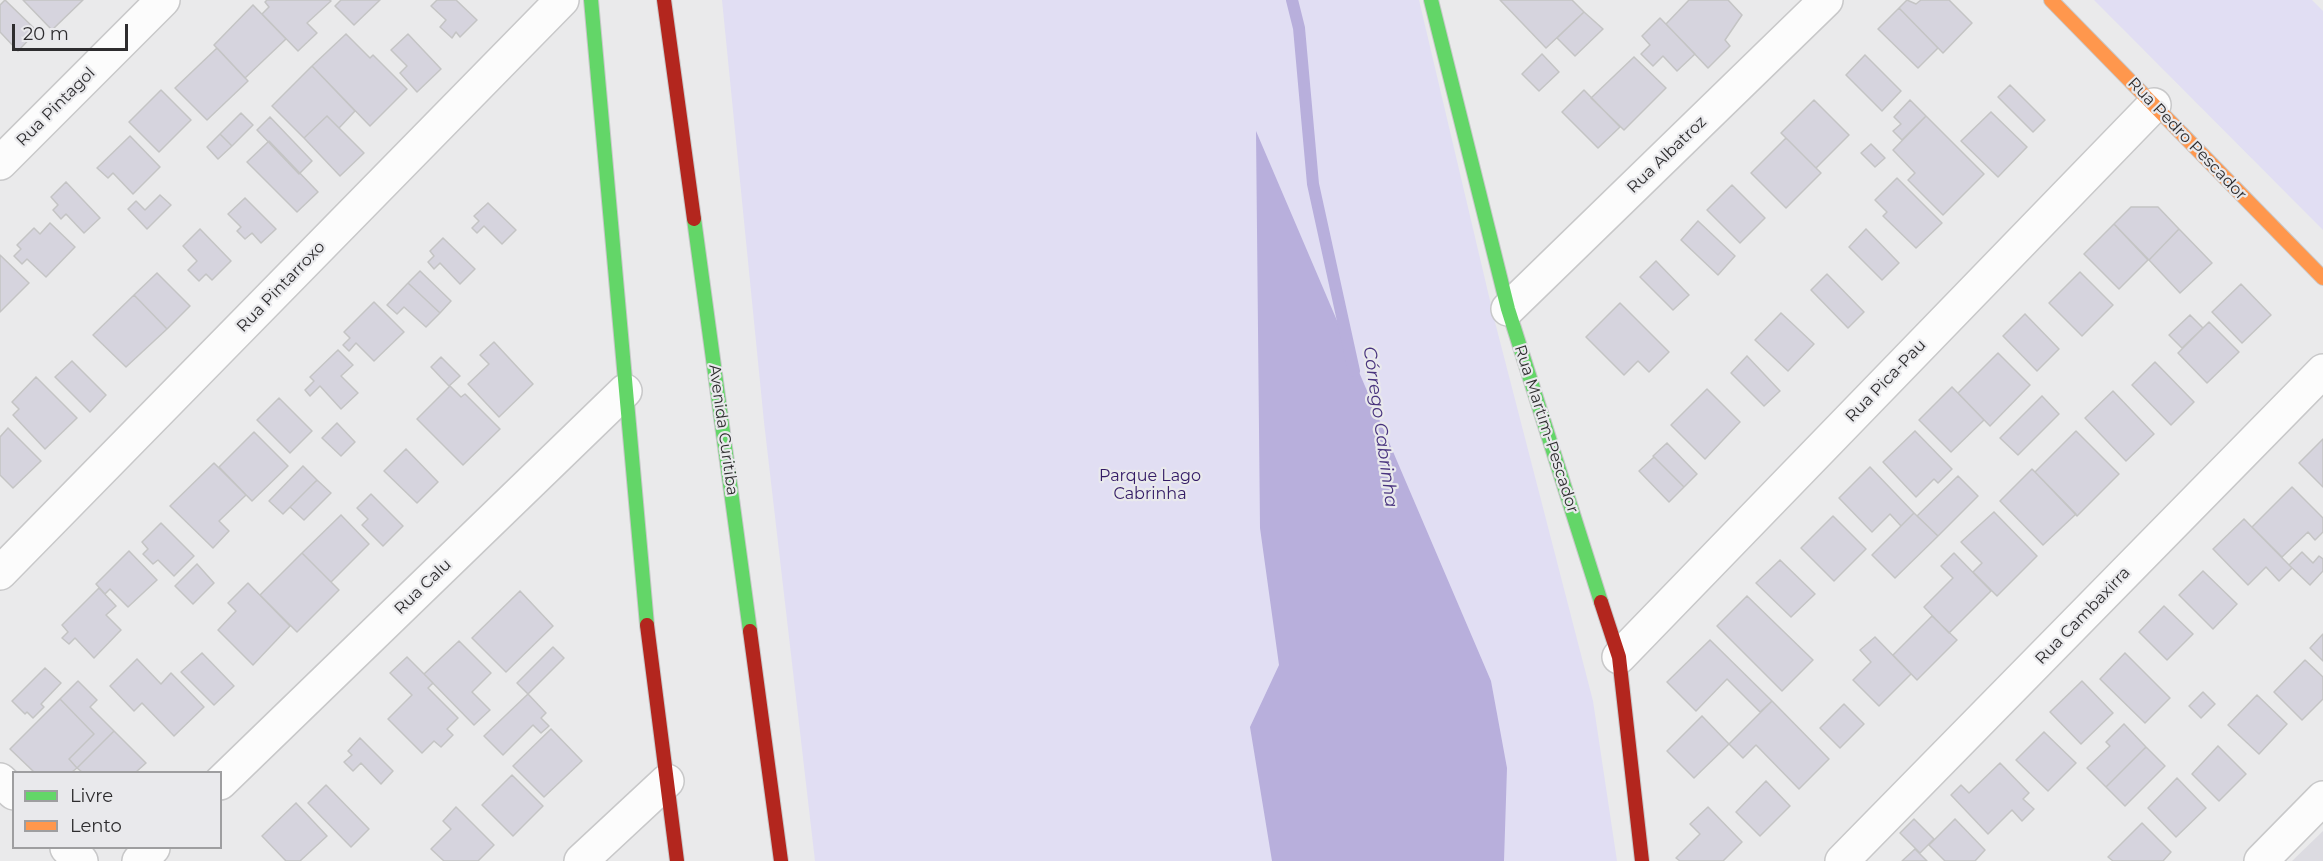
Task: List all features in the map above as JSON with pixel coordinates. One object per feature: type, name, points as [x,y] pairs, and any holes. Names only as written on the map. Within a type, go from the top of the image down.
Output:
[{"type":"street","name":"Rua Pintagol","points":[[0,163],[163,0]]},
{"type":"street","name":"Rua Pintarroxo","points":[[0,573],[562,0]]},
{"type":"street","points":[[591,0],[643,593],[677,861]]},
{"type":"street","name":"Avenida Curitiba","points":[[664,0],[781,861]]},
{"type":"street","name":"Rua Martim-Pescador","points":[[1431,0],[1508,309],[1619,657],[1642,861]]},
{"type":"street","name":"Rua Albatroz","points":[[1508,309],[1826,0]]},
{"type":"street","name":"Rua Pedro Pescador","points":[[2050,0],[2323,278]]},
{"type":"street","name":"Rua Pica-Pau","points":[[1619,657],[2154,105]]},
{"type":"street","name":"Rua Cambaxirra","points":[[1842,861],[2323,371]]},
{"type":"street","name":"Rua Calu","points":[[222,781],[625,391]]},
{"type":"street","points":[[0,780],[12,791]]},
{"type":"street","points":[[581,861],[667,781]]},
{"type":"street","points":[[2261,861],[2323,798]]},
{"type":"street","points":[[68,849],[81,861]]},
{"type":"street","points":[[140,861],[152,849]]},
{"type":"shaded area","points":[[2323,831],[2323,861],[2292,861]]},
{"type":"green space","name":"Parque Lago Cabrinha","points":[[722,0],[1419,0],[1496,326],[1593,701],[1617,861],[815,861],[764,422]]},
{"type":"green space","points":[[2094,0],[2312,0],[2323,11],[2323,230]]},
{"type":"water","points":[[1256,131],[1491,681],[1507,768],[1504,861],[1272,861],[1250,727],[1279,665],[1260,528]]},
{"type":"building","points":[[5,0],[37,31],[18,51],[0,32],[0,5]]},
{"type":"building","points":[[23,0],[83,0],[52,30]]},
{"type":"building","points":[[267,0],[331,1],[307,23],[317,33],[298,51],[262,14],[269,7],[265,2]]},
{"type":"building","points":[[341,0],[380,0],[354,25],[335,6]]},
{"type":"building","points":[[437,0],[456,0],[477,20],[460,37],[456,32],[452,38],[440,27],[446,20],[431,6]]},
{"type":"building","points":[[1500,0],[1572,0],[1584,12],[1546,48]]},
{"type":"building","points":[[1689,0],[1728,0],[1742,15],[1725,40],[1730,46],[1708,68],[1666,24]]},
{"type":"building","points":[[1907,0],[1916,4],[1921,0],[1949,0],[1972,23],[1943,53],[1899,8]]},
{"type":"building","points":[[253,5],[286,39],[245,78],[214,45]]},
{"type":"building","points":[[1899,8],[1938,48],[1918,68],[1878,29]]},
{"type":"building","points":[[1584,12],[1603,29],[1575,56],[1557,38]]},
{"type":"building","points":[[1660,18],[1695,54],[1677,71],[1663,56],[1653,66],[1641,54],[1650,45],[1642,36]]},
{"type":"building","points":[[346,34],[370,58],[373,55],[407,89],[370,126],[312,66]]},
{"type":"building","points":[[408,34],[441,69],[417,92],[400,73],[407,66],[391,50]]},
{"type":"building","points":[[217,48],[248,81],[207,120],[175,88]]},
{"type":"building","points":[[1542,54],[1559,72],[1539,91],[1522,74]]},
{"type":"building","points":[[1865,55],[1901,91],[1882,111],[1846,75]]},
{"type":"building","points":[[1634,57],[1666,88],[1624,130],[1591,98]]},
{"type":"building","points":[[312,66],[355,111],[339,128],[327,116],[304,138],[272,106]]},
{"type":"building","points":[[2010,85],[2045,120],[2033,132],[1998,97]]},
{"type":"building","points":[[161,90],[191,120],[159,152],[129,122]]},
{"type":"building","points":[[1584,90],[1620,127],[1598,148],[1562,112]]},
{"type":"building","points":[[1814,100],[1849,135],[1816,168],[1781,133]]},
{"type":"building","points":[[1910,100],[1926,116],[1902,140],[1893,131],[1901,124],[1894,117]]},
{"type":"building","points":[[1991,112],[2027,147],[1998,177],[1961,141]]},
{"type":"building","points":[[241,113],[253,125],[232,146],[220,134]]},
{"type":"building","points":[[327,116],[364,153],[340,176],[304,138]]},
{"type":"building","points":[[1926,116],[1984,174],[1943,215],[1908,180],[1915,173],[1893,150]]},
{"type":"building","points":[[270,117],[312,161],[299,174],[257,130]]},
{"type":"building","points":[[220,134],[232,146],[218,159],[207,147]]},
{"type":"building","points":[[130,136],[160,167],[133,194],[113,173],[108,178],[97,168]]},
{"type":"building","points":[[1786,138],[1821,173],[1786,208],[1751,173]]},
{"type":"building","points":[[269,141],[318,192],[297,212],[247,162]]},
{"type":"building","points":[[1871,144],[1885,158],[1875,167],[1861,153]]},
{"type":"building","points":[[1897,178],[1942,223],[1916,248],[1883,216],[1887,212],[1875,200]]},
{"type":"building","points":[[66,182],[100,218],[84,233],[66,214],[61,219],[53,210],[58,205],[51,197]]},
{"type":"building","points":[[1732,185],[1765,218],[1740,243],[1707,210]]},
{"type":"building","points":[[160,195],[171,205],[147,229],[128,209],[136,201],[145,210]]},
{"type":"building","points":[[245,198],[276,229],[261,243],[252,233],[245,239],[237,231],[241,227],[228,214]]},
{"type":"building","points":[[488,203],[516,230],[502,244],[484,226],[477,233],[472,228],[479,221],[474,216]]},
{"type":"building","points":[[2131,207],[2158,207],[2179,229],[2149,260],[2114,224]]},
{"type":"building","points":[[1698,221],[1735,256],[1718,275],[1681,240]]},
{"type":"building","points":[[50,223],[75,247],[46,277],[27,259],[22,264],[14,256],[21,249],[17,245],[34,228],[40,234]]},
{"type":"building","points":[[2114,224],[2148,260],[2119,289],[2084,254]]},
{"type":"building","points":[[200,229],[231,261],[212,280],[206,274],[199,281],[188,270],[197,261],[183,246]]},
{"type":"building","points":[[1866,229],[1899,263],[1882,280],[1849,247]]},
{"type":"building","points":[[2179,229],[2212,263],[2180,293],[2149,260]]},
{"type":"building","points":[[443,238],[475,269],[460,284],[440,263],[434,269],[428,262],[434,256],[430,251]]},
{"type":"building","points":[[0,255],[29,283],[0,312]]},
{"type":"building","points":[[1656,261],[1689,295],[1673,310],[1640,277]]},
{"type":"building","points":[[420,271],[451,301],[440,313],[408,283]]},
{"type":"building","points":[[2080,272],[2113,305],[2082,336],[2049,303]]},
{"type":"building","points":[[157,273],[190,306],[167,329],[134,295]]},
{"type":"building","points":[[1827,274],[1864,312],[1848,328],[1811,290]]},
{"type":"building","points":[[408,283],[440,313],[426,327],[404,307],[397,314],[387,305]]},
{"type":"building","points":[[2241,284],[2271,315],[2242,343],[2212,312]]},
{"type":"building","points":[[134,295],[167,329],[126,367],[93,335]]},
{"type":"building","points":[[374,302],[404,332],[374,361],[356,343],[349,351],[343,345],[350,338],[344,332]]},
{"type":"building","points":[[1620,303],[1669,352],[1649,372],[1638,361],[1624,375],[1586,337]]},
{"type":"building","points":[[1781,313],[1814,344],[1788,371],[1755,340]]},
{"type":"building","points":[[2025,314],[2059,349],[2037,371],[2003,336]]},
{"type":"building","points":[[2190,315],[2203,328],[2182,348],[2169,335]]},
{"type":"building","points":[[2209,322],[2239,352],[2207,383],[2178,353]]},
{"type":"building","points":[[494,342],[533,384],[499,417],[468,384],[489,364],[480,355]]},
{"type":"building","points":[[338,350],[353,365],[341,376],[358,393],[341,409],[320,386],[310,396],[305,390],[314,381],[310,377]]},
{"type":"building","points":[[1998,353],[2030,385],[1990,426],[1958,393]]},
{"type":"building","points":[[1747,356],[1780,391],[1764,406],[1731,373]]},
{"type":"building","points":[[441,357],[460,376],[449,386],[431,367]]},
{"type":"building","points":[[72,361],[106,395],[90,412],[55,377]]},
{"type":"building","points":[[2155,362],[2194,402],[2171,425],[2132,385]]},
{"type":"building","points":[[36,377],[77,418],[45,449],[13,415],[19,409],[12,402]]},
{"type":"building","points":[[450,386],[461,397],[465,394],[500,429],[463,465],[417,419]]},
{"type":"building","points":[[1952,387],[1984,420],[1951,452],[1919,420]]},
{"type":"building","points":[[1707,389],[1740,422],[1705,459],[1671,425]]},
{"type":"building","points":[[2113,391],[2154,434],[2126,461],[2085,418]]},
{"type":"building","points":[[2042,396],[2059,414],[2018,455],[2000,438]]},
{"type":"building","points":[[279,398],[312,431],[290,453],[257,420]]},
{"type":"building","points":[[337,423],[355,442],[341,456],[322,438]]},
{"type":"building","points":[[8,428],[41,461],[13,488],[0,475],[0,437]]},
{"type":"building","points":[[1915,431],[1952,469],[1938,483],[1934,479],[1916,497],[1883,462]]},
{"type":"building","points":[[2076,431],[2119,474],[2077,516],[2035,472]]},
{"type":"building","points":[[254,432],[288,466],[252,501],[219,467]]},
{"type":"building","points":[[2323,439],[2323,487],[2299,463]]},
{"type":"building","points":[[1667,443],[1697,474],[1684,487],[1653,456]]},
{"type":"building","points":[[406,449],[438,482],[417,503],[384,471]]},
{"type":"building","points":[[1654,457],[1684,487],[1669,502],[1639,471]]},
{"type":"building","points":[[214,463],[246,495],[219,521],[229,531],[213,548],[170,506]]},
{"type":"building","points":[[303,466],[317,480],[283,514],[269,501]]},
{"type":"building","points":[[1870,467],[1914,513],[1901,526],[1890,514],[1872,532],[1839,498]]},
{"type":"building","points":[[2032,469],[2076,514],[2043,545],[2000,501]]},
{"type":"building","points":[[1958,476],[1978,496],[1938,536],[1917,516]]},
{"type":"building","points":[[317,480],[331,493],[304,520],[290,507]]},
{"type":"building","points":[[2292,487],[2323,518],[2323,532],[2315,540],[2308,532],[2282,557],[2252,527]]},
{"type":"building","points":[[371,494],[403,526],[383,546],[362,525],[368,519],[357,508]]},
{"type":"building","points":[[1994,512],[2037,556],[1997,596],[1973,572],[1982,563],[1961,542]]},
{"type":"building","points":[[1914,513],[1938,536],[1895,578],[1872,555]]},
{"type":"building","points":[[341,515],[369,544],[331,582],[302,553]]},
{"type":"building","points":[[1833,516],[1866,549],[1834,581],[1801,548]]},
{"type":"building","points":[[2244,519],[2292,568],[2279,581],[2266,567],[2248,585],[2213,549]]},
{"type":"building","points":[[161,523],[194,556],[174,576],[158,560],[153,564],[143,554],[148,549],[142,542]]},
{"type":"building","points":[[129,551],[157,580],[128,607],[110,589],[105,594],[96,584]]},
{"type":"building","points":[[2302,552],[2313,563],[2319,556],[2323,559],[2323,571],[2310,585],[2289,565]]},
{"type":"building","points":[[302,553],[339,590],[297,632],[260,595]]},
{"type":"building","points":[[1954,553],[1991,591],[1949,633],[1924,607],[1953,578],[1941,566]]},
{"type":"building","points":[[1780,560],[1815,594],[1791,617],[1756,583]]},
{"type":"building","points":[[197,564],[214,583],[193,604],[175,586]]},
{"type":"building","points":[[2203,571],[2237,604],[2213,629],[2179,595]]},
{"type":"building","points":[[248,583],[290,626],[253,665],[218,630],[236,611],[228,603]]},
{"type":"building","points":[[99,588],[116,606],[106,615],[121,630],[94,658],[75,638],[69,644],[62,638],[68,632],[62,625]]},
{"type":"building","points":[[520,591],[553,626],[506,672],[472,638]]},
{"type":"building","points":[[1747,596],[1813,660],[1782,691],[1717,626]]},
{"type":"building","points":[[2164,606],[2193,634],[2167,660],[2139,632]]},
{"type":"building","points":[[1932,616],[1957,640],[1917,680],[1893,655]]},
{"type":"building","points":[[2323,634],[2323,661],[2310,648]]},
{"type":"building","points":[[1875,637],[1911,674],[1879,706],[1853,680],[1871,662],[1860,650]]},
{"type":"building","points":[[1710,640],[1772,701],[1760,712],[1727,679],[1696,711],[1667,682]]},
{"type":"building","points":[[459,641],[491,673],[472,692],[490,710],[474,725],[424,674]]},
{"type":"building","points":[[553,647],[564,658],[528,694],[517,683]]},
{"type":"building","points":[[202,653],[234,686],[214,705],[181,672]]},
{"type":"building","points":[[2125,653],[2170,698],[2145,723],[2100,679]]},
{"type":"building","points":[[407,657],[433,683],[428,688],[458,718],[447,729],[453,735],[441,747],[434,741],[422,753],[388,719],[412,695],[390,673]]},
{"type":"building","points":[[137,659],[161,684],[171,673],[204,707],[174,736],[142,703],[134,711],[110,686]]},
{"type":"building","points":[[2305,660],[2323,677],[2323,699],[2302,720],[2274,692]]},
{"type":"building","points":[[45,668],[61,683],[41,704],[44,707],[33,718],[27,712],[25,714],[12,701]]},
{"type":"building","points":[[78,681],[97,700],[90,707],[114,731],[77,768],[69,759],[94,734],[60,699]]},
{"type":"building","points":[[2082,681],[2113,713],[2081,744],[2050,712]]},
{"type":"building","points":[[2203,692],[2215,704],[2201,718],[2189,706]]},
{"type":"building","points":[[528,694],[546,713],[541,718],[549,726],[541,733],[533,725],[503,755],[484,736]]},
{"type":"building","points":[[2257,695],[2287,724],[2259,754],[2228,725]]},
{"type":"building","points":[[60,699],[94,734],[69,759],[77,768],[73,771],[33,771],[10,749]]},
{"type":"building","points":[[1772,701],[1829,759],[1799,789],[1756,745],[1743,758],[1729,744]]},
{"type":"building","points":[[1844,704],[1864,724],[1840,748],[1820,728]]},
{"type":"building","points":[[1702,716],[1729,744],[1694,778],[1667,751]]},
{"type":"building","points":[[2124,724],[2146,747],[2106,787],[2087,768],[2110,746],[2106,742]]},
{"type":"building","points":[[551,729],[582,761],[544,797],[513,766]]},
{"type":"building","points":[[114,731],[146,763],[137,771],[81,771],[77,768]]},
{"type":"building","points":[[2044,732],[2076,763],[2048,791],[2016,760]]},
{"type":"building","points":[[360,738],[393,771],[381,784],[361,763],[353,771],[344,762],[352,755],[348,751]]},
{"type":"building","points":[[2218,746],[2246,774],[2219,801],[2192,774]]},
{"type":"building","points":[[2146,747],[2165,766],[2125,806],[2106,787]]},
{"type":"building","points":[[2000,763],[2029,793],[2023,799],[2034,809],[2022,821],[2012,810],[1988,834],[1951,795],[1961,785],[1969,793]]},
{"type":"building","points":[[512,775],[543,806],[513,836],[482,805]]},
{"type":"building","points":[[2177,778],[2206,808],[2176,837],[2148,808]]},
{"type":"building","points":[[1766,781],[1790,806],[1760,836],[1736,812]]},
{"type":"building","points":[[326,785],[369,829],[351,847],[308,803]]},
{"type":"building","points":[[296,803],[327,836],[300,861],[286,861],[262,836]]},
{"type":"building","points":[[456,807],[494,845],[478,861],[444,861],[431,849],[451,829],[443,821]]},
{"type":"building","points":[[1708,807],[1742,842],[1723,861],[1680,861],[1676,858],[1700,834],[1690,824]]},
{"type":"building","points":[[1914,819],[1934,839],[1920,853],[1900,833]]},
{"type":"building","points":[[1955,819],[1985,850],[1975,861],[1945,861],[1929,845]]},
{"type":"building","points":[[2142,823],[2171,852],[2163,861],[2113,861],[2108,857]]},
{"type":"building","points":[[1915,849],[1927,861],[1902,861]]},
{"type":"waterway","name":"Córrego Cabrinha","points":[[1292,0],[1299,28],[1313,184],[1354,371]]},
{"type":"traffic: fast","points":[[591,0],[647,625]]},
{"type":"traffic: fast","points":[[1431,0],[1508,309],[1601,602]]},
{"type":"traffic: fast","points":[[694,219],[750,631]]},
{"type":"traffic: slow","points":[[2051,0],[2323,278]]},
{"type":"traffic: jam","points":[[664,0],[694,219]]},
{"type":"traffic: jam","points":[[1601,602],[1619,657],[1642,861]]},
{"type":"traffic: jam","points":[[647,625],[677,861]]},
{"type":"traffic: jam","points":[[750,631],[781,861]]}]
